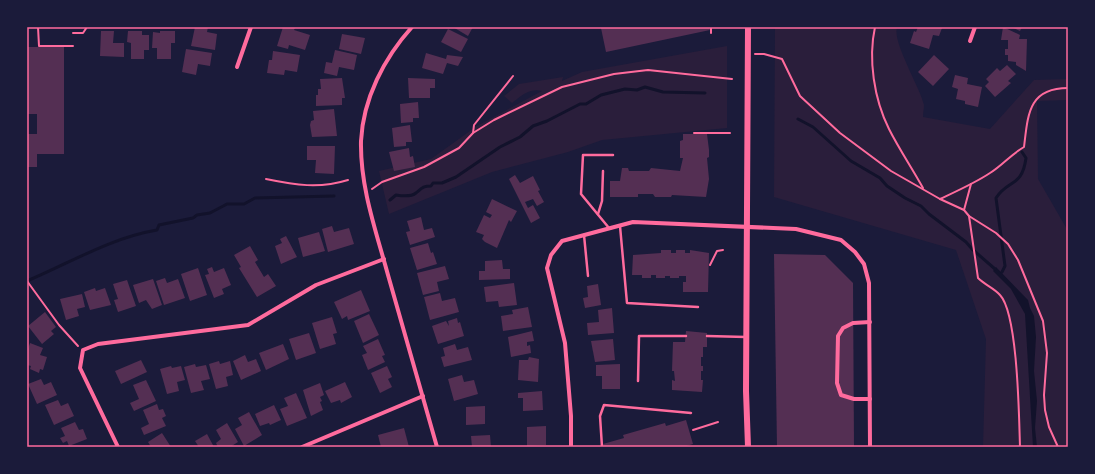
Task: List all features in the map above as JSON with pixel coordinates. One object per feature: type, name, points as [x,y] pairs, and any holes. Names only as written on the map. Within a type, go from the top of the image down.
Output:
[{"type":"main road","points":[[748,27],[746,337],[748,447]]},
{"type":"street","points":[[236,67],[252,27]]},
{"type":"street","points":[[412,27],[386,60],[368,103],[361,140],[362,175],[384,259],[438,447]]},
{"type":"street","points":[[970,40],[975,27]]},
{"type":"street","points":[[571,447],[571,416],[565,343],[547,268],[551,255],[562,240],[633,222],[796,229],[841,240],[855,252],[864,264],[870,284],[870,447]]},
{"type":"street","points":[[118,447],[80,368],[82,350],[98,344],[248,325],[316,285],[384,259]]},
{"type":"street","points":[[870,322],[853,323],[843,328],[838,336],[837,383],[841,395],[854,399],[870,399]]},
{"type":"street","points":[[302,447],[423,396]]},
{"type":"lane","points":[[609,229],[581,194],[583,155],[613,155]]},
{"type":"lane","points":[[598,214],[602,201],[603,171]]},
{"type":"lane","points":[[620,226],[627,303],[698,307]]},
{"type":"lane","points":[[584,235],[588,276]]},
{"type":"lane","points":[[638,381],[639,336],[686,336]]},
{"type":"lane","points":[[707,336],[746,337]]},
{"type":"lane","points":[[602,447],[600,416],[604,405],[690,413]]},
{"type":"path","points":[[38,27],[39,46],[73,46]]},
{"type":"path","points":[[73,33],[83,32],[87,27]]},
{"type":"path","points":[[711,27],[711,33]]},
{"type":"path","points":[[875,27],[872,39],[873,78],[880,104],[888,128],[923,189]]},
{"type":"path","points":[[748,54],[764,54],[782,60],[800,96],[840,133],[891,170],[940,200],[964,210],[969,216],[996,233],[1008,244],[1018,260],[1043,321],[1047,353],[1044,410],[1049,427],[1058,447]]},
{"type":"path","points":[[366,194],[382,182],[424,167],[452,152],[459,148],[473,133],[494,120],[562,87],[614,74],[648,70],[732,79]]},
{"type":"path","points":[[473,133],[474,125],[513,76]]},
{"type":"path","points":[[940,200],[1002,166],[1011,155],[1024,147],[1029,111],[1033,102],[1042,94],[1054,88],[1068,88]]},
{"type":"path","points":[[694,133],[730,133]]},
{"type":"path","points":[[266,179],[306,186],[322,186],[348,180]]},
{"type":"path","points":[[964,210],[971,183]]},
{"type":"path","points":[[969,216],[973,234],[978,278],[983,284],[1001,295],[1011,323],[1015,346],[1020,447]]},
{"type":"path","points":[[710,265],[717,250],[723,250]]},
{"type":"path","points":[[27,281],[29,286],[59,325],[82,350]]},
{"type":"path","points":[[693,430],[718,422]]},
{"type":"shaded area","points":[[775,27],[897,27],[897,34],[902,54],[924,105],[923,117],[990,129],[1034,80],[1068,79],[1068,100],[1037,101],[1038,179],[1068,231],[1068,447],[983,447],[986,339],[956,250],[774,197]]},
{"type":"shaded area","points":[[727,46],[727,128],[602,140],[568,152],[492,172],[389,214],[379,171],[431,159],[477,126],[542,91],[530,91],[512,103],[504,96],[519,84],[563,77],[562,81],[582,72]]},
{"type":"shaded area","points":[[996,267],[1028,300],[1034,316],[1036,337],[1034,371],[1037,401],[1035,428],[1037,447],[1033,447],[1025,314],[1011,289],[993,271]]},
{"type":"building","points":[[195,27],[208,27],[207,32],[217,34],[215,50],[191,46]]},
{"type":"building","points":[[283,27],[292,27],[295,28],[294,30],[310,35],[305,50],[289,45],[288,49],[277,46]]},
{"type":"building","points":[[453,27],[473,27],[468,36]]},
{"type":"building","points":[[709,27],[710,30],[606,52],[601,28]]},
{"type":"building","points":[[918,27],[942,28],[939,36],[933,35],[929,49],[910,43],[914,31],[916,32]]},
{"type":"building","points":[[1003,27],[1020,35],[1019,39],[1027,39],[1026,71],[1016,65],[1016,62],[1008,61],[1008,55],[1005,55],[1005,49],[1008,49],[1008,40],[1001,40]]},
{"type":"building","points":[[1011,27],[1022,27],[1020,31]]},
{"type":"building","points":[[448,29],[468,39],[461,52],[441,42]]},
{"type":"building","points":[[101,31],[114,31],[113,43],[124,43],[124,57],[100,56]]},
{"type":"building","points":[[128,31],[142,31],[142,35],[149,35],[149,50],[144,50],[144,59],[131,59],[131,43],[127,42]]},
{"type":"building","points":[[160,31],[175,31],[175,43],[171,43],[171,59],[157,59],[157,48],[152,48],[153,32],[160,33]]},
{"type":"building","points":[[342,34],[365,38],[361,54],[339,49]]},
{"type":"building","points":[[27,47],[64,47],[64,154],[37,154],[37,167],[27,167],[27,134],[37,134],[37,114],[27,114]]},
{"type":"building","points":[[186,49],[212,53],[210,66],[198,64],[196,75],[182,72]]},
{"type":"building","points":[[335,50],[357,55],[354,70],[339,67],[337,76],[324,73],[326,62],[332,63]]},
{"type":"building","points":[[273,51],[300,55],[297,72],[285,70],[284,75],[267,73],[269,60],[272,60]]},
{"type":"building","points":[[426,53],[446,59],[447,55],[463,57],[458,66],[447,63],[443,74],[422,68]]},
{"type":"building","points":[[934,55],[949,69],[933,86],[918,72]]},
{"type":"building","points":[[1007,65],[1016,74],[1008,81],[1011,83],[995,97],[985,86],[989,82],[986,79],[997,68],[1000,71]]},
{"type":"building","points":[[955,75],[968,78],[967,84],[982,87],[978,107],[965,104],[965,101],[956,99],[958,89],[952,87]]},
{"type":"building","points":[[342,78],[345,98],[342,98],[342,105],[316,106],[316,95],[318,95],[318,89],[321,89],[320,79]]},
{"type":"building","points":[[408,78],[435,79],[435,88],[430,88],[430,98],[409,98]]},
{"type":"building","points":[[418,102],[419,118],[413,118],[413,122],[401,123],[400,104]]},
{"type":"building","points":[[334,109],[337,136],[312,137],[310,125],[311,121],[314,120],[313,111]]},
{"type":"building","points":[[410,125],[412,142],[406,142],[406,146],[394,147],[392,128]]},
{"type":"building","points":[[683,134],[707,134],[709,150],[709,157],[707,158],[709,179],[706,197],[672,195],[671,197],[655,197],[653,194],[638,194],[638,197],[610,197],[610,181],[620,181],[622,168],[628,168],[629,171],[649,171],[651,168],[680,171],[683,158],[680,158],[680,141],[683,140]]},
{"type":"building","points":[[307,146],[335,146],[334,174],[315,173],[316,160],[307,160]]},
{"type":"building","points":[[409,148],[410,157],[413,156],[415,167],[394,171],[389,152]]},
{"type":"building","points":[[515,175],[520,183],[533,176],[540,190],[538,191],[544,202],[537,206],[533,199],[525,202],[528,208],[533,205],[540,218],[531,223],[509,179]]},
{"type":"building","points":[[492,199],[517,211],[511,222],[509,220],[497,248],[485,242],[482,239],[484,235],[476,232],[484,215],[490,218],[492,215],[486,212]]},
{"type":"building","points":[[421,217],[424,230],[432,228],[435,237],[410,245],[406,232],[410,231],[407,221]]},
{"type":"building","points":[[332,226],[334,232],[349,228],[354,244],[328,252],[322,229]]},
{"type":"building","points":[[319,232],[325,251],[303,257],[298,238]]},
{"type":"building","points":[[286,236],[297,257],[281,264],[275,246],[282,243],[280,239]]},
{"type":"building","points":[[428,243],[437,264],[417,270],[410,248]]},
{"type":"building","points":[[250,246],[258,260],[255,262],[264,277],[268,274],[276,286],[257,297],[239,268],[241,267],[234,255]]},
{"type":"building","points":[[661,250],[671,250],[671,253],[676,253],[676,250],[685,250],[685,253],[690,253],[690,250],[709,253],[708,292],[683,292],[683,282],[686,282],[686,276],[679,276],[679,278],[670,278],[670,276],[665,276],[665,278],[656,278],[656,275],[651,275],[651,278],[642,278],[642,275],[632,275],[633,255],[661,253]]},
{"type":"building","points":[[774,254],[825,255],[853,283],[854,447],[777,447]]},
{"type":"building","points":[[502,260],[503,269],[510,269],[510,279],[479,280],[479,271],[485,271],[485,261]]},
{"type":"building","points":[[445,266],[449,279],[437,282],[439,291],[423,295],[417,273]]},
{"type":"building","points":[[212,267],[214,272],[224,268],[231,285],[222,289],[224,294],[214,298],[205,275],[209,274],[207,269]]},
{"type":"building","points":[[198,268],[207,295],[190,301],[181,274]]},
{"type":"building","points":[[165,278],[167,283],[178,279],[185,298],[164,305],[156,281]]},
{"type":"building","points":[[153,279],[162,305],[152,309],[146,300],[139,303],[133,285]]},
{"type":"building","points":[[127,280],[136,306],[118,312],[114,300],[118,299],[113,284]]},
{"type":"building","points":[[514,283],[517,305],[499,307],[498,301],[486,302],[484,287]]},
{"type":"building","points":[[598,284],[601,305],[585,308],[583,298],[588,297],[587,286]]},
{"type":"building","points":[[95,288],[96,291],[105,288],[111,305],[90,310],[84,292]]},
{"type":"building","points":[[361,290],[370,311],[348,320],[347,316],[342,319],[334,302]]},
{"type":"building","points":[[440,293],[442,301],[455,298],[459,312],[430,320],[424,297]]},
{"type":"building","points":[[82,294],[85,307],[77,309],[79,316],[66,320],[60,299]]},
{"type":"building","points":[[528,307],[532,327],[503,331],[501,316],[513,314],[512,310]]},
{"type":"building","points":[[612,308],[614,333],[588,335],[587,323],[599,322],[598,310]]},
{"type":"building","points":[[45,312],[56,327],[51,331],[54,334],[42,344],[28,326]]},
{"type":"building","points":[[369,314],[379,335],[363,343],[354,321]]},
{"type":"building","points":[[332,317],[337,333],[333,334],[336,344],[320,349],[312,323]]},
{"type":"building","points":[[457,318],[458,323],[460,322],[464,336],[438,344],[432,326],[446,321],[449,326],[448,321]]},
{"type":"building","points":[[532,331],[534,341],[527,342],[527,346],[530,345],[531,353],[511,357],[508,337]]},
{"type":"building","points":[[686,331],[707,333],[707,347],[703,347],[703,357],[701,357],[701,366],[703,366],[703,371],[701,371],[701,380],[703,380],[702,392],[672,390],[672,380],[675,381],[674,371],[672,371],[673,342],[685,342]]},
{"type":"building","points":[[309,333],[316,353],[296,360],[289,339]]},
{"type":"building","points":[[378,339],[385,355],[382,356],[385,362],[368,370],[362,355],[367,353],[363,346]]},
{"type":"building","points":[[613,339],[615,360],[595,362],[591,341]]},
{"type":"building","points":[[30,343],[43,348],[40,355],[47,357],[43,370],[40,369],[39,373],[30,369],[31,366],[27,365],[27,352]]},
{"type":"building","points":[[283,344],[289,359],[266,370],[259,353]]},
{"type":"building","points":[[455,344],[457,350],[468,347],[472,360],[444,367],[441,357],[445,356],[443,348]]},
{"type":"building","points":[[245,355],[248,362],[256,359],[261,371],[241,380],[233,361]]},
{"type":"building","points":[[529,357],[539,359],[538,382],[518,380],[519,360],[528,360]]},
{"type":"building","points":[[141,360],[147,372],[121,384],[115,371]]},
{"type":"building","points":[[219,361],[220,364],[230,361],[233,375],[226,377],[228,386],[216,389],[209,364]]},
{"type":"building","points":[[195,364],[196,367],[206,365],[210,379],[201,381],[204,390],[191,393],[184,367]]},
{"type":"building","points":[[620,364],[620,389],[602,389],[602,376],[596,376],[596,365]]},
{"type":"building","points":[[171,366],[172,368],[181,366],[185,380],[177,382],[179,391],[167,394],[160,369]]},
{"type":"building","points":[[387,366],[392,377],[388,379],[392,387],[380,393],[371,373]]},
{"type":"building","points":[[462,375],[464,382],[474,380],[478,394],[454,401],[448,379]]},
{"type":"building","points":[[41,379],[44,385],[51,382],[57,395],[37,404],[28,384]]},
{"type":"building","points":[[146,380],[156,401],[134,411],[130,403],[139,399],[133,385]]},
{"type":"building","points":[[345,382],[352,397],[341,403],[340,400],[331,403],[325,391]]},
{"type":"building","points":[[320,383],[324,395],[320,397],[323,410],[311,416],[303,390]]},
{"type":"building","points":[[542,391],[543,410],[523,411],[523,398],[518,398],[518,393]]},
{"type":"building","points":[[296,393],[307,418],[287,426],[280,409],[288,406],[284,398]]},
{"type":"building","points":[[58,400],[61,406],[68,403],[74,416],[54,425],[45,405]]},
{"type":"building","points":[[157,404],[159,410],[163,409],[166,416],[162,418],[166,426],[144,435],[141,428],[149,424],[143,410]]},
{"type":"building","points":[[274,405],[281,420],[270,425],[269,423],[260,426],[255,414]]},
{"type":"building","points":[[485,406],[485,424],[466,425],[466,407]]},
{"type":"building","points":[[249,412],[262,435],[244,446],[235,429],[242,425],[238,418]]},
{"type":"building","points":[[686,420],[693,444],[683,447],[604,447],[603,444],[624,438],[623,435],[665,423],[666,426]]},
{"type":"building","points":[[75,422],[79,430],[83,429],[87,439],[69,446],[67,441],[63,443],[60,438],[65,436],[61,428]]},
{"type":"building","points":[[227,423],[238,442],[230,447],[218,447],[216,443],[221,439],[216,430]]},
{"type":"building","points":[[546,426],[546,445],[527,446],[527,427]]},
{"type":"building","points":[[404,428],[409,447],[381,447],[378,435]]},
{"type":"building","points":[[162,433],[171,447],[151,447],[148,442]]},
{"type":"building","points":[[207,434],[214,447],[199,447],[195,441]]},
{"type":"building","points":[[490,435],[491,447],[472,447],[471,436]]},
{"type":"waterway","points":[[390,200],[396,195],[412,195],[426,186],[431,186],[433,183],[442,183],[456,177],[500,147],[520,137],[533,126],[547,121],[580,104],[586,104],[601,95],[625,89],[637,90],[645,87],[663,92],[705,93]]},
{"type":"waterway","points":[[798,119],[813,127],[851,161],[880,178],[887,186],[905,198],[921,206],[929,214],[966,242],[995,269]]},
{"type":"waterway","points":[[1002,272],[1005,266],[996,198],[1005,188],[1018,179],[1021,174],[1026,158],[1022,152]]},
{"type":"waterway","points":[[27,281],[107,245],[157,230],[159,225],[210,213],[227,204],[244,204],[255,198],[334,196]]}]
